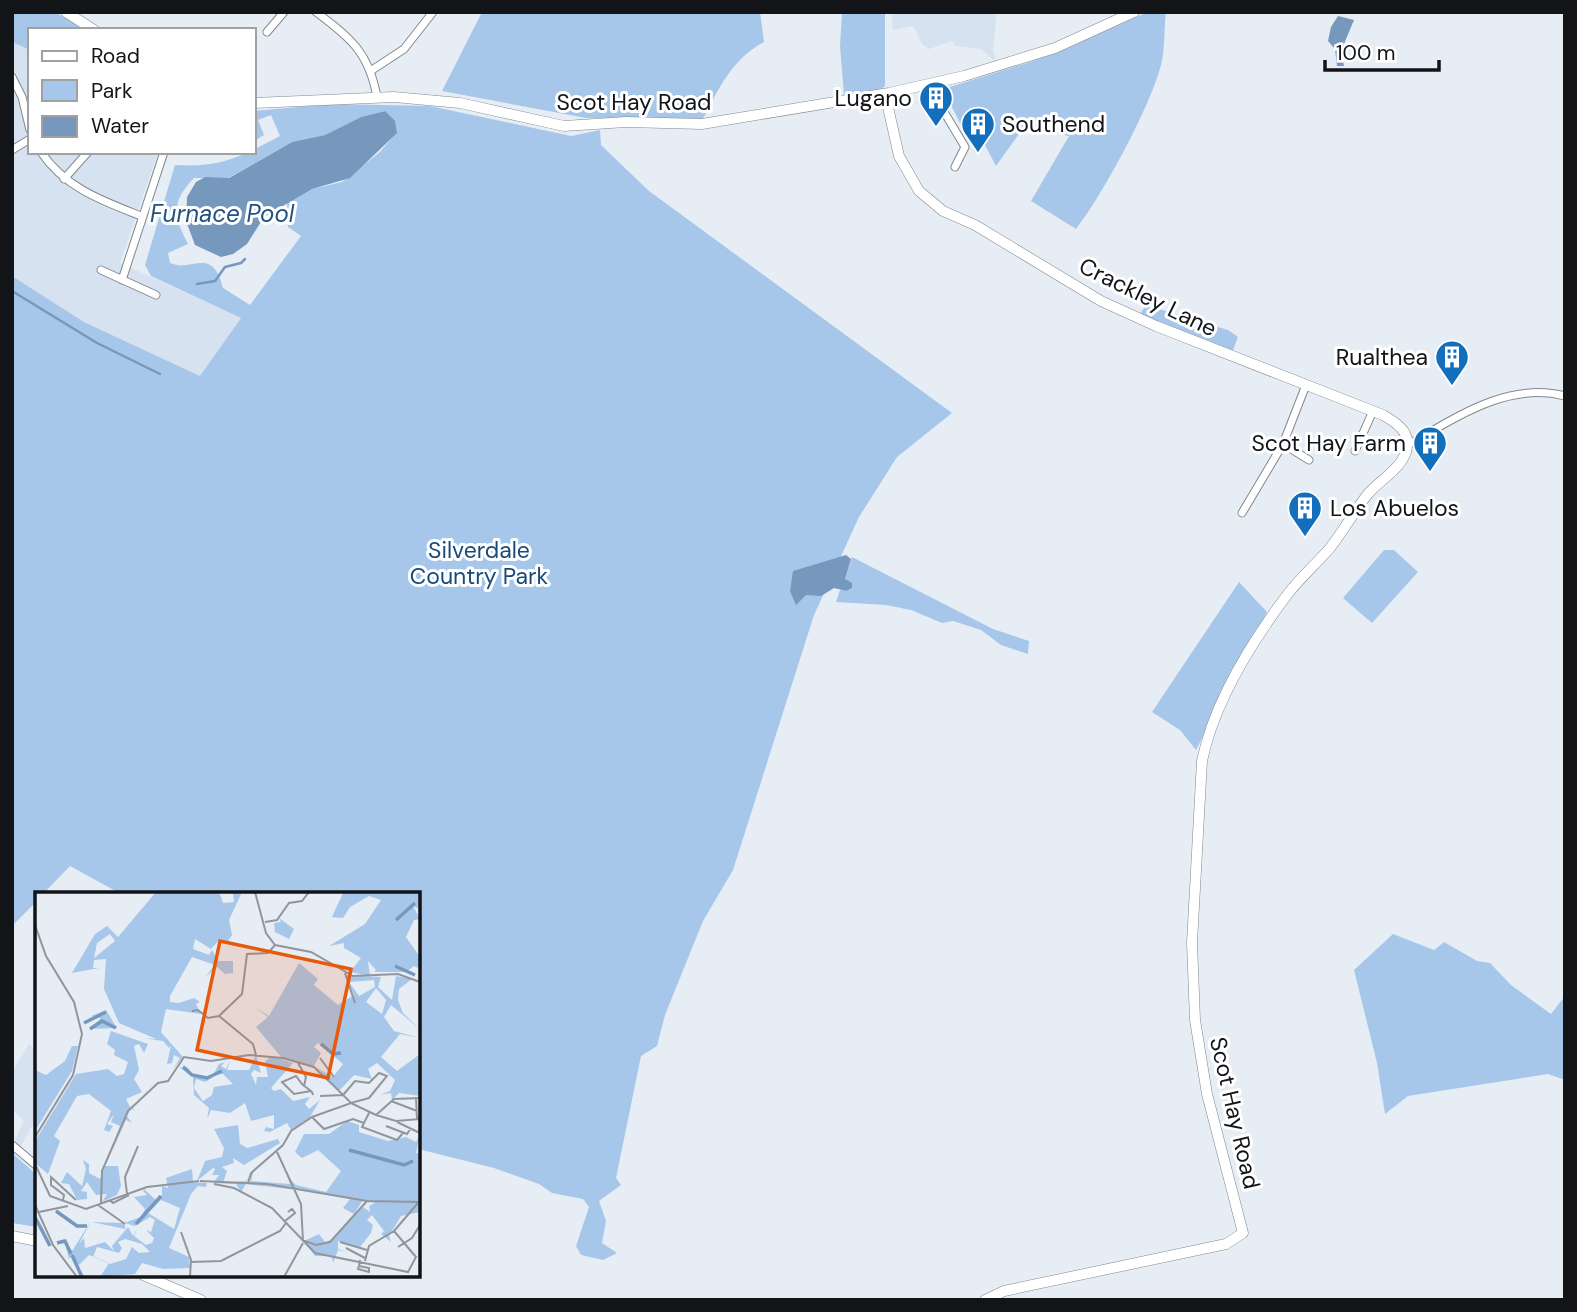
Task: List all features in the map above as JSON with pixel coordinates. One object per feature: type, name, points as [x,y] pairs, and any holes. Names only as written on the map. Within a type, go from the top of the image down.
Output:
[{"type":"street","points":[[66,12],[91,28]]},
{"type":"street","points":[[267,32],[284,12]]},
{"type":"street","points":[[316,12],[351,38],[372,70],[377,97]]},
{"type":"street","points":[[372,70],[404,48],[433,12]]},
{"type":"street","name":"Scot Hay Road","points":[[256,103],[377,97],[460,103],[564,126],[626,122],[702,124],[928,85],[1055,48],[1134,12]]},
{"type":"street","points":[[12,77],[22,97],[28,122]]},
{"type":"street","points":[[928,85],[965,147],[956,167]]},
{"type":"street","name":"Crackley Lane","points":[[887,93],[899,156],[919,191],[943,211],[975,225],[1101,301],[1224,355],[1397,422],[1405,433],[1408,445]]},
{"type":"street","points":[[12,150],[28,140]]},
{"type":"street","points":[[43,154],[64,178],[86,194],[141,216]]},
{"type":"street","points":[[64,178],[86,154]]},
{"type":"street","points":[[122,280],[163,154]]},
{"type":"street","points":[[101,270],[156,295]]},
{"type":"street","points":[[1242,513],[1283,444],[1306,385]]},
{"type":"street","points":[[1408,445],[1492,401],[1527,393],[1565,397]]},
{"type":"street","points":[[1354,451],[1373,411]]},
{"type":"street","points":[[1283,444],[1309,460]]},
{"type":"street","name":"Scot Hay Road","points":[[985,1300],[1004,1291],[1226,1244],[1243,1233],[1201,1062],[1192,986],[1202,761],[1208,734],[1243,662],[1288,593],[1331,546],[1374,486],[1404,456],[1408,445]]},
{"type":"street","points":[[12,1145],[35,1164]]},
{"type":"street","points":[[12,1236],[35,1241]]},
{"type":"street","points":[[148,1277],[201,1300]]},
{"type":"shaded area","points":[[891,12],[997,12],[993,48],[996,62],[981,49],[955,46],[952,41],[929,49],[922,44],[913,26],[893,30]]},
{"type":"shaded area","points":[[12,42],[28,49],[28,154],[157,154],[120,263],[241,318],[200,376],[84,322],[12,276]]},
{"type":"shaded area","points":[[29,1044],[35,1048],[35,1120],[20,1148],[14,1141],[24,1121],[12,1109],[12,1072]]},
{"type":"green space","points":[[12,12],[55,12],[83,28],[28,28],[28,49],[12,42]]},
{"type":"green space","points":[[482,12],[760,12],[764,42],[735,66],[721,85],[703,119],[586,118],[442,91]]},
{"type":"green space","points":[[842,12],[885,12],[885,86],[881,89],[844,95],[840,46]]},
{"type":"green space","points":[[1148,12],[1166,12],[1163,55],[1157,79],[1126,148],[1076,229],[1031,201],[1069,136],[1024,127],[996,166],[979,134],[969,141],[943,89],[1030,62]]},
{"type":"green space","name":"Silverdale Country Park","points":[[330,104],[430,106],[571,136],[600,130],[601,145],[649,191],[952,413],[897,457],[859,517],[814,615],[733,870],[703,921],[665,1015],[657,1046],[641,1056],[616,1178],[621,1185],[599,1201],[606,1221],[602,1243],[617,1253],[603,1260],[581,1255],[576,1246],[589,1207],[583,1199],[552,1193],[539,1184],[494,1168],[420,1150],[420,892],[117,892],[70,866],[45,892],[35,892],[35,903],[12,926],[12,276],[84,322],[200,376],[241,318],[151,276],[145,265],[175,165],[205,165],[242,154],[256,154],[256,148],[280,136],[271,115],[258,120],[264,135],[256,140],[256,111]],"holes":[[[385,111],[396,133],[380,152],[342,182],[312,189],[287,201],[288,227],[301,236],[250,305],[223,288],[213,267],[201,263],[170,263],[168,253],[188,244],[179,225],[177,209],[181,194],[194,178],[228,178],[292,142],[325,135],[361,117]]]},
{"type":"green space","points":[[1146,305],[1228,330],[1238,337],[1232,353],[1140,314]]},
{"type":"green space","points":[[1384,550],[1394,550],[1418,572],[1372,623],[1343,598]]},
{"type":"green space","points":[[852,557],[993,629],[1029,641],[1028,654],[1001,645],[981,630],[953,621],[942,623],[911,610],[886,605],[836,602],[840,590],[846,591],[845,579]]},
{"type":"green space","points":[[1239,582],[1267,612],[1196,750],[1180,730],[1152,712]]},
{"type":"green space","points":[[1393,934],[1434,950],[1444,942],[1477,961],[1490,963],[1511,985],[1551,1014],[1565,996],[1565,1080],[1548,1074],[1408,1096],[1385,1114],[1377,1063],[1354,970]]},
{"type":"green space","points":[[12,1153],[35,1173],[35,1227],[12,1223]]},
{"type":"water","points":[[1338,16],[1354,20],[1341,51],[1344,66],[1337,66],[1335,49],[1328,41],[1331,27]]},
{"type":"water","name":"Furnace Pool","points":[[385,111],[395,121],[397,133],[350,178],[312,189],[264,217],[247,244],[233,254],[221,257],[195,245],[186,221],[187,197],[196,182],[205,177],[229,178],[292,142],[325,135],[361,117]]},
{"type":"water","points":[[846,555],[851,559],[845,579],[852,583],[852,588],[846,591],[834,588],[821,596],[806,595],[796,605],[790,591],[793,571]]},
{"type":"waterway","points":[[197,284],[215,281],[225,267],[241,263],[245,259]]},
{"type":"waterway","points":[[12,291],[97,343],[160,374]]},
{"type":"place","name":"Lugano","points":[[936,128]]},
{"type":"place","name":"Southend","points":[[978,154]]},
{"type":"place","name":"Rualthea","points":[[1452,387]]},
{"type":"place","name":"Scot Hay Farm","points":[[1430,473]]},
{"type":"place","name":"Los Abuelos","points":[[1305,538]]}]
